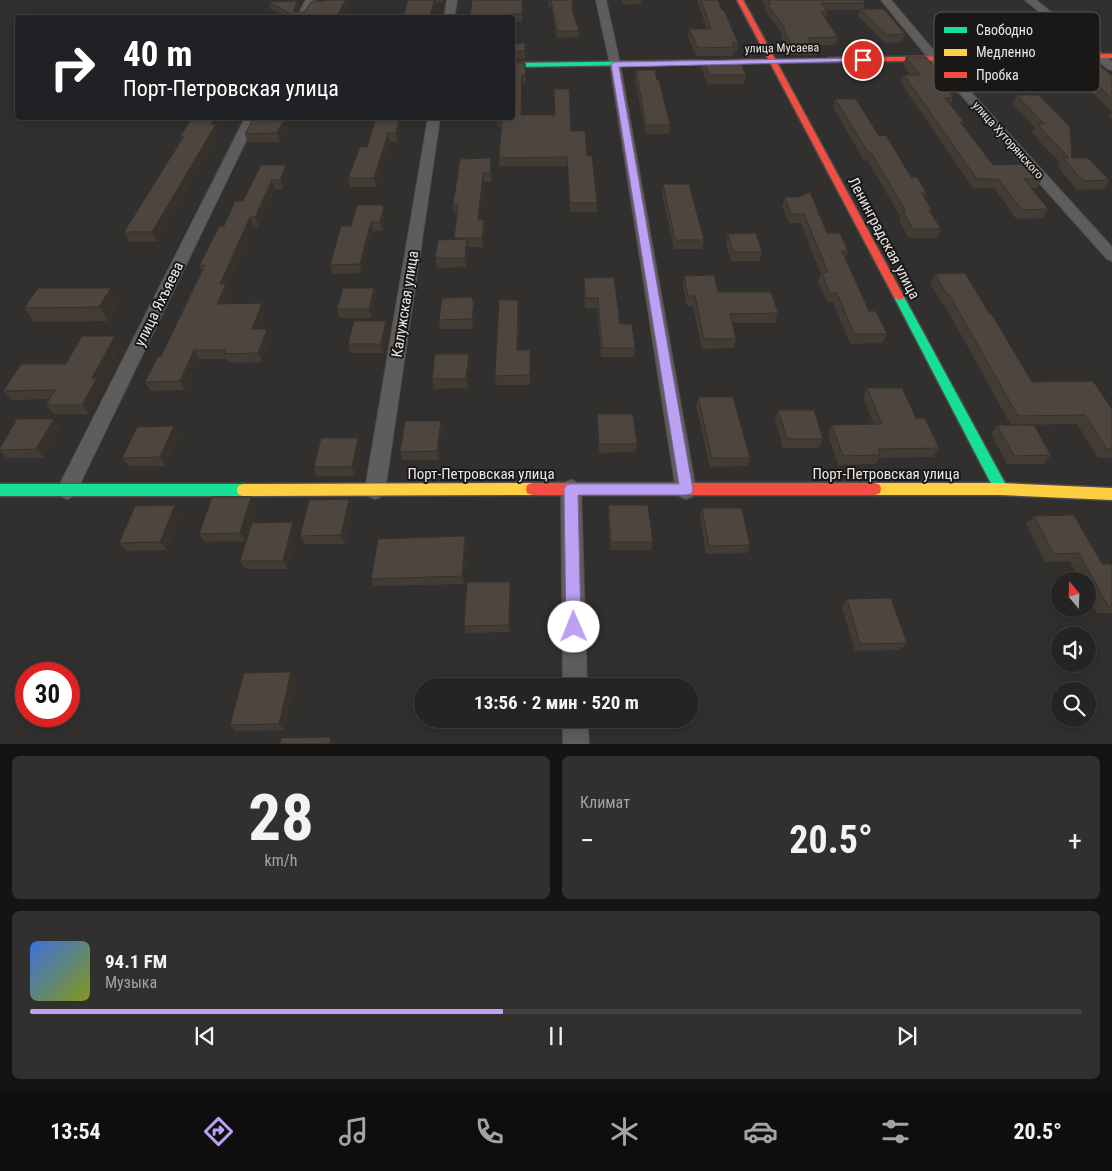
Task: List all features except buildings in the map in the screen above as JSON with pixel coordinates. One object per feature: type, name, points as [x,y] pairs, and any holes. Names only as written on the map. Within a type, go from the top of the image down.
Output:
[{"type":"street","points":[[304,15],[311,0]]},
{"type":"street","points":[[450,15],[452,0]]},
{"type":"street","points":[[601,0],[615,64],[686,490]]},
{"type":"street","name":"Ленинградская улица","points":[[740,0],[1001,489]]},
{"type":"street","name":"улица Хуторянского","points":[[886,0],[934,58]]},
{"type":"street","points":[[1030,0],[1045,12]]},
{"type":"street","points":[[1100,57],[1112,67]]},
{"type":"street","name":"улица Мусаева","points":[[515,65],[934,59]]},
{"type":"street","name":"улица Хуторянского","points":[[965,92],[1112,256]]},
{"type":"street","name":"улица Яхъяева","points":[[67,490],[249,120]]},
{"type":"street","name":"Калужская улица","points":[[375,490],[434,120]]},
{"type":"street","points":[[571,489],[574,678]]},
{"type":"street","name":"Порт-Петровская улица","points":[[0,490],[1001,489],[1112,494]]},
{"type":"street","points":[[575,728],[576,744]]},
{"type":"traffic: fast","points":[[515,65],[828,60]]},
{"type":"traffic: fast","points":[[899,297],[1001,489]]},
{"type":"traffic: fast","points":[[0,490],[243,490]]},
{"type":"traffic: slow","points":[[243,490],[532,489]]},
{"type":"traffic: slow","points":[[875,489],[1001,489],[1112,494]]},
{"type":"traffic: jam","points":[[740,0],[899,297]]},
{"type":"traffic: jam","points":[[1100,56],[1112,56]]},
{"type":"traffic: jam","points":[[828,60],[934,59]]},
{"type":"traffic: jam","points":[[532,489],[875,489]]},
{"type":"route","points":[[574,627],[571,489],[686,490],[615,64],[863,60]]}]
